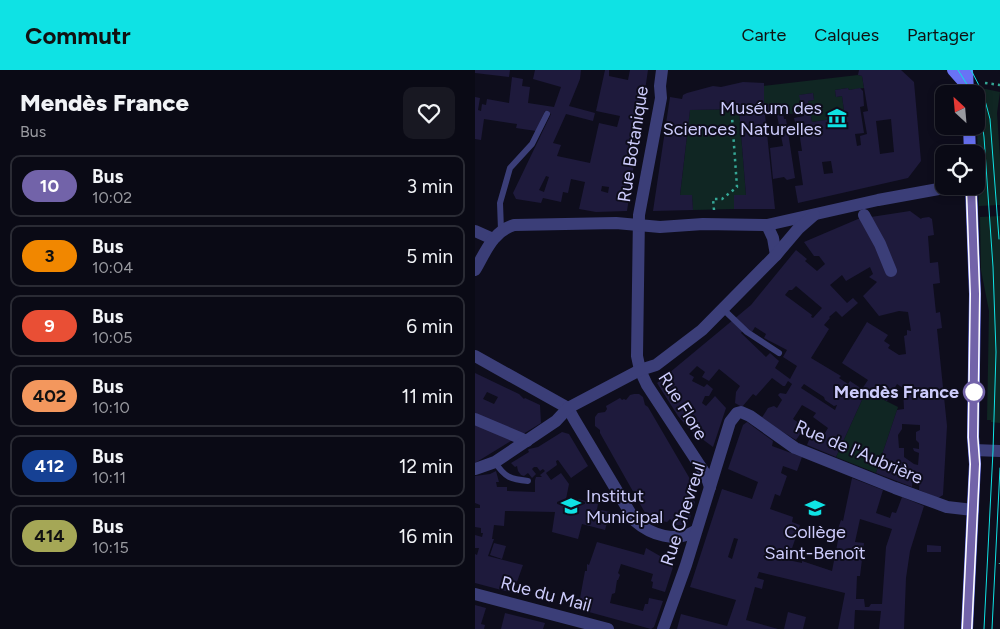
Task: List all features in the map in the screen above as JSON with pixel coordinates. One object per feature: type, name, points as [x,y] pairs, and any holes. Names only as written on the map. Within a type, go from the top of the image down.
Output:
[{"type":"main road","points":[[953,70],[964,85]]},
{"type":"main road","points":[[967,70],[968,85]]},
{"type":"main road","points":[[967,629],[975,464],[975,294],[971,195]]},
{"type":"street","name":"Rue Botanique","points":[[640,370],[637,356],[639,224],[661,98],[662,70]]},
{"type":"street","points":[[475,270],[497,235],[507,227],[519,225],[615,223],[660,227],[703,224],[767,225],[878,200],[935,190]]},
{"type":"street","points":[[475,469],[495,462],[556,421],[568,408],[640,370],[656,365],[702,330],[776,255],[798,229],[816,214]]},
{"type":"street","points":[[864,215],[891,271]]},
{"type":"street","points":[[767,225],[773,238],[776,255]]},
{"type":"street","points":[[475,231],[497,235]]},
{"type":"street","points":[[475,356],[568,408],[635,521],[647,530],[667,537],[683,536],[695,531]]},
{"type":"street","name":"Rue Flore","points":[[640,370],[647,385],[706,475],[710,487]]},
{"type":"street","name":"Rue Chevreul","points":[[663,629],[686,565],[730,422],[735,414],[739,412]]},
{"type":"street","name":"Rue de l'Aubrière","points":[[739,412],[750,416],[795,448],[895,488],[947,506],[973,510]]},
{"type":"street","points":[[475,419],[527,441]]},
{"type":"street","points":[[974,450],[1000,451]]},
{"type":"street","name":"Rue du Mail","points":[[475,594],[608,629]]},
{"type":"lane","points":[[497,235],[500,203],[510,168],[533,144],[547,114]]},
{"type":"lane","points":[[723,309],[747,332],[779,353]]},
{"type":"lane","points":[[495,462],[505,476],[528,481]]},
{"type":"path","points":[[985,83],[1000,85]]},
{"type":"path","points":[[714,211],[713,199],[723,199],[737,186],[732,117]]},
{"type":"green space","points":[[862,76],[864,88],[835,90],[836,97],[842,96],[845,117],[812,122],[808,101],[814,100],[813,93],[800,95],[803,113],[773,115],[772,104],[764,105],[763,86]]},
{"type":"green space","points":[[985,89],[1000,92],[997,113],[1000,158],[1000,205],[979,206],[979,195],[985,195],[985,145],[977,145],[977,135],[985,135]]},
{"type":"green space","points":[[739,109],[746,195],[734,195],[734,209],[693,210],[692,196],[680,195],[690,110]]},
{"type":"green space","points":[[1000,216],[1000,423],[987,420],[989,311],[981,270],[980,217]]},
{"type":"green space","points":[[866,391],[898,407],[876,473],[836,457]]},
{"type":"building","points":[[475,70],[510,70],[509,77],[475,73]]},
{"type":"building","points":[[535,70],[581,70],[580,79],[569,106],[595,113],[593,121],[566,114],[553,143],[561,145],[557,156],[590,163],[599,123],[617,127],[620,116],[596,111],[605,70],[609,70],[609,76],[628,80],[630,70],[648,70],[627,211],[596,212],[579,209],[585,182],[571,179],[568,193],[563,192],[561,202],[543,198],[541,203],[516,199],[513,193],[551,114],[545,111],[536,131],[516,128],[517,124],[484,119],[481,140],[475,139],[475,97],[480,98],[478,110],[481,111],[482,104],[486,105],[487,99],[509,103],[512,77],[523,79],[522,86],[530,87],[528,103],[554,107],[561,87],[533,79]],"holes":[[[546,176],[549,177],[544,192],[539,190]],[[602,186],[609,187],[608,193],[601,191]]]},
{"type":"building","points":[[859,70],[901,70],[914,82],[921,161],[908,178],[798,203],[795,186],[803,185],[798,151],[802,151],[799,131],[797,131],[794,118],[804,116],[799,95],[813,93],[814,100],[808,101],[812,122],[845,117],[842,96],[836,97],[835,90],[860,88],[863,91],[864,106],[860,107],[864,133],[855,134],[857,146],[861,145],[860,136],[867,134],[863,112],[868,111],[862,76],[858,75]],"holes":[[[891,119],[894,152],[880,154],[876,121]],[[831,161],[833,173],[824,174],[822,162]]]},
{"type":"building","points":[[743,82],[764,83],[764,105],[772,104],[773,114],[765,115],[775,209],[734,209],[734,195],[746,195],[739,109],[690,110],[680,195],[692,195],[693,210],[653,211],[670,97],[682,99],[683,95],[687,93],[713,86],[721,87]]},
{"type":"building","points":[[783,114],[784,119],[786,119],[795,178],[787,180],[784,177],[773,179],[770,148],[783,146],[777,115]]},
{"type":"building","points":[[910,211],[921,219],[929,217],[932,219],[934,235],[928,236],[930,263],[938,262],[940,283],[933,284],[936,313],[940,312],[942,328],[937,329],[947,426],[943,495],[938,498],[919,490],[920,474],[913,473],[912,487],[876,473],[897,410],[904,409],[903,388],[897,384],[887,401],[866,391],[836,457],[807,445],[811,435],[822,438],[828,428],[813,417],[816,413],[802,405],[793,419],[805,427],[796,440],[761,419],[768,408],[774,406],[777,408],[782,400],[778,395],[780,393],[786,394],[792,384],[788,381],[783,386],[772,378],[756,396],[753,394],[742,407],[735,403],[736,392],[740,386],[719,369],[709,381],[702,377],[705,372],[697,366],[689,374],[694,377],[692,381],[704,387],[707,384],[713,389],[709,396],[705,396],[702,403],[706,406],[715,396],[726,408],[713,447],[690,430],[678,416],[657,383],[751,305],[796,250],[817,271],[825,264],[819,256],[814,256],[804,242],[858,219]],"holes":[[[870,267],[873,274],[869,277],[877,282],[863,296],[879,316],[899,311],[908,312],[911,331],[907,330],[907,335],[904,336],[906,354],[899,355],[888,348],[890,345],[884,341],[888,335],[867,322],[842,363],[868,380],[862,389],[850,381],[848,384],[839,378],[841,376],[811,358],[829,329],[824,325],[829,317],[836,311],[842,317],[858,303],[853,298],[847,303],[830,285],[842,275],[846,281]],[[796,286],[822,308],[813,318],[811,317],[812,315],[785,295],[789,290]],[[755,327],[766,334],[764,338],[787,350],[783,357],[797,366],[790,379],[775,368],[779,361],[770,353],[766,357],[741,333],[745,328],[752,332]],[[804,384],[834,406],[837,405],[835,410],[801,388]],[[902,424],[920,425],[920,430],[916,432],[919,449],[913,448],[914,451],[919,453],[918,465],[904,457],[904,448],[899,448],[898,435],[902,429]]]},
{"type":"building","points":[[475,373],[519,394],[524,399],[540,405],[541,423],[520,436],[475,416]],"holes":[[[487,392],[498,397],[494,404],[483,399]]]},
{"type":"building","points":[[639,394],[643,397],[645,405],[648,407],[697,491],[691,498],[695,502],[693,508],[688,509],[691,513],[690,519],[683,525],[676,525],[670,519],[667,522],[662,521],[659,516],[653,520],[648,518],[600,430],[595,426],[595,417],[598,413],[605,412],[606,406],[620,398],[626,400],[630,395]]},
{"type":"building","points":[[747,422],[773,441],[772,446],[802,457],[797,471],[783,466],[781,473],[787,476],[780,496],[775,494],[770,509],[793,517],[792,522],[800,525],[788,560],[802,563],[802,561],[832,571],[840,530],[838,529],[841,520],[843,521],[852,478],[883,490],[876,513],[890,518],[892,512],[896,513],[902,497],[924,506],[910,551],[906,578],[904,629],[879,629],[881,611],[855,610],[854,629],[838,629],[845,593],[759,572],[757,578],[764,580],[762,589],[755,587],[746,620],[778,629],[677,629],[681,614],[727,626],[736,600],[690,587],[722,489],[752,499],[758,482],[728,469],[743,425]],"holes":[[[860,519],[892,529],[886,547],[882,604],[871,604],[869,607],[865,607],[864,599],[856,599],[857,576],[860,576],[864,543],[855,542]],[[734,538],[738,539],[732,559],[728,557]]]},
{"type":"building","points":[[475,423],[514,439],[475,463]]},
{"type":"building","points":[[562,432],[569,434],[588,466],[571,478],[558,460],[556,461],[557,465],[546,473],[551,480],[561,473],[569,484],[566,499],[577,503],[578,499],[598,504],[597,509],[610,512],[605,530],[582,524],[578,539],[552,532],[555,512],[505,511],[504,526],[494,525],[492,539],[494,539],[488,556],[523,565],[513,593],[475,583],[475,554],[477,555],[479,548],[475,548],[475,535],[482,537],[483,533],[481,533],[481,528],[475,527],[475,508],[480,508],[480,505],[475,503],[475,476],[490,474],[496,471],[499,482],[496,482],[497,487],[507,487],[507,491],[535,492],[536,477],[542,477],[540,475],[545,471],[543,469],[540,471],[537,467],[534,467],[532,469],[536,474],[532,478],[528,473],[524,476],[521,475],[517,466],[515,467],[511,463],[529,452],[529,449],[538,447]]},
{"type":"building","points":[[597,542],[644,555],[646,548],[674,564],[665,592],[652,588],[653,574],[621,564],[615,593],[612,594],[610,603],[643,611],[645,604],[648,604],[649,598],[663,601],[654,627],[651,629],[578,609],[585,571],[587,571],[587,564],[589,565]]},
{"type":"building","points":[[494,543],[506,546],[502,559],[490,555]]},
{"type":"building","points":[[927,545],[941,546],[941,552],[927,552]]},
{"type":"building","points":[[475,605],[486,608],[481,624],[485,625],[484,629],[475,629]]},
{"type":"building","points":[[788,612],[806,617],[803,629],[784,629]]},
{"type":"building","points":[[505,613],[545,623],[543,629],[501,629]]},
{"type":"tram line","points":[[958,70],[967,85]]},
{"type":"tram line","points":[[971,70],[983,93],[990,119],[999,239]]},
{"type":"tram line","points":[[984,135],[993,267],[996,352],[984,629]]},
{"type":"tram line","points":[[992,629],[1000,468]]},
{"type":"bus line","name":"10","points":[[967,629],[975,464],[973,437],[975,294],[971,195]]},
{"type":"place","name":"Muséum des Sciences Naturelles","points":[[837,118]]},
{"type":"place","name":"Mendès France","points":[[974,392]]},
{"type":"place","name":"Institut Municipal","points":[[571,506]]},
{"type":"place","name":"Collège Saint-Benoît","points":[[815,508]]}]
